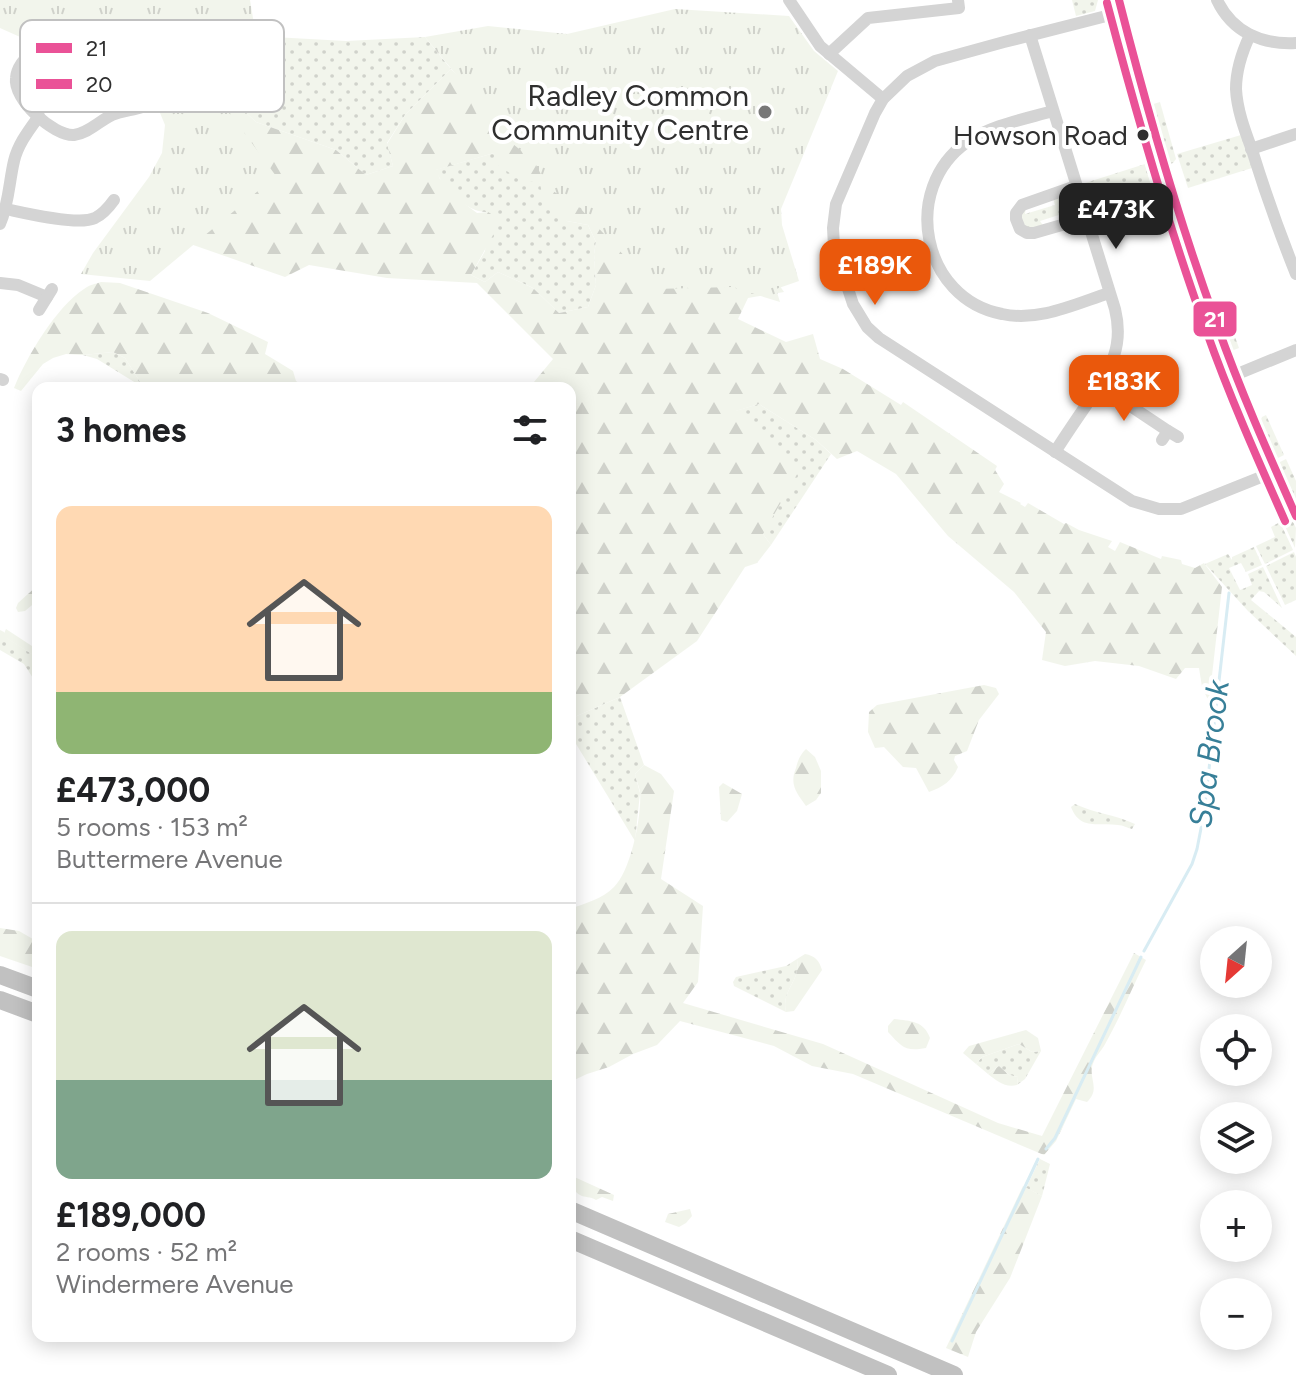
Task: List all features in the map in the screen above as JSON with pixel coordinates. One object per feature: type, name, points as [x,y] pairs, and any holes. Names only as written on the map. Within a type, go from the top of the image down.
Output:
[{"type":"highway","points":[[0,975],[32,987]]},
{"type":"highway","points":[[0,1000],[32,1012]]},
{"type":"highway","points":[[0,1010],[32,1022]]},
{"type":"highway","points":[[576,1213],[954,1375]]},
{"type":"highway","points":[[576,1242],[888,1375]]},
{"type":"street","points":[[789,0],[811,35],[829,54],[883,99]]},
{"type":"street","points":[[829,54],[868,18],[959,8],[958,0]]},
{"type":"street","points":[[1217,0],[1229,20],[1250,35],[1272,42],[1296,43]]},
{"type":"street","points":[[1276,471],[1181,509],[1159,509],[1132,501],[879,338],[867,327],[856,311],[834,246],[833,216],[869,123],[883,99],[907,76],[935,61],[1121,6],[1172,194],[1201,282],[1235,375],[1296,516]]},
{"type":"street","points":[[1030,35],[1117,316],[1118,339],[1113,361],[1055,452]]},
{"type":"street","points":[[1250,35],[1242,55],[1236,88],[1239,109],[1296,274]]},
{"type":"street","points":[[20,66],[16,83],[20,93]]},
{"type":"street","points":[[1053,111],[976,137],[946,162],[935,180],[927,206],[927,232],[933,256],[944,278],[963,297],[1003,315],[1023,317],[1042,314],[1109,293]]},
{"type":"street","points":[[35,112],[61,133],[74,135],[125,112]]},
{"type":"street","points":[[0,224],[6,209],[5,191],[14,159],[23,138],[39,116]]},
{"type":"street","points":[[1251,149],[1296,134]]},
{"type":"street","points":[[1076,186],[1022,205],[1016,213],[1017,223],[1020,229],[1030,233],[1086,218]]},
{"type":"street","points":[[6,209],[85,221],[96,218],[114,200]]},
{"type":"street","points":[[0,283],[50,293],[39,310]]},
{"type":"street","points":[[1235,375],[1296,350]]},
{"type":"street","points":[[1099,385],[1170,436]]},
{"type":"green space","points":[[0,0],[250,0],[253,20],[20,20],[20,37],[0,28]]},
{"type":"green space","points":[[135,0],[210,20],[141,20]]},
{"type":"green space","points":[[1072,0],[1098,0],[1095,11],[1076,16]]},
{"type":"green space","points":[[675,9],[789,16],[814,51],[838,71],[781,209],[782,225],[799,281],[776,289],[780,302],[732,287],[655,289],[579,207],[548,188],[534,161],[477,115],[458,77],[425,37],[488,26],[567,34]]},
{"type":"green space","points":[[425,37],[451,69],[405,115],[387,143],[393,166],[366,175],[336,150],[256,122],[245,112],[284,112],[284,38],[346,41]]},
{"type":"green space","points":[[451,69],[659,280],[773,276],[784,292],[748,298],[738,319],[786,342],[813,334],[820,359],[843,369],[901,405],[903,402],[997,466],[995,470],[1004,484],[999,492],[1025,507],[1028,503],[1064,524],[1112,541],[1108,547],[1115,551],[1120,542],[1161,559],[1162,556],[1181,560],[1182,564],[1195,568],[1204,563],[1222,587],[1209,702],[1202,687],[1199,668],[1185,668],[1176,679],[1139,666],[1095,661],[1065,666],[1042,660],[1046,632],[1014,592],[948,536],[896,474],[857,451],[837,459],[816,440],[759,404],[736,411],[800,469],[763,534],[771,545],[757,563],[745,567],[697,641],[620,697],[576,716],[576,382],[534,382],[553,359],[477,283],[387,278],[309,265],[285,277],[176,239],[191,181],[170,112],[245,112],[256,122],[336,150],[366,175],[393,166],[387,144],[405,115]],"holes":[[[494,153],[496,164],[520,180],[540,183],[544,206],[567,221],[588,225],[596,242],[596,285],[588,307],[559,313],[533,288],[498,272],[485,282],[471,275],[498,226],[496,217],[488,212],[477,213],[461,201],[457,186],[440,179],[436,170]]]},
{"type":"green space","points":[[699,81],[718,89],[704,124],[686,117]]},
{"type":"green space","points":[[1160,102],[1176,159],[1167,165],[1150,105]]},
{"type":"green space","points":[[160,112],[229,112],[276,176],[150,281],[81,274],[149,177],[162,153],[165,125]]},
{"type":"green space","points":[[1241,135],[1252,168],[1188,188],[1177,154]]},
{"type":"green space","points":[[494,153],[540,183],[567,221],[588,225],[596,242],[596,285],[588,307],[559,313],[533,288],[498,272],[485,282],[471,275],[485,251],[488,212],[464,204],[435,170]]},
{"type":"green space","points":[[1145,164],[1155,198],[1093,217],[1082,184]]},
{"type":"green space","points":[[1161,174],[1175,222],[1167,225],[1152,177]]},
{"type":"green space","points":[[1066,194],[1075,196],[1080,211],[1077,216],[1068,220],[1062,214],[1040,221],[1044,227],[1024,228],[1020,212],[1026,206],[1025,214],[1055,205],[1053,198]]},
{"type":"green space","points":[[1176,224],[1185,253],[1177,256],[1167,226]]},
{"type":"green space","points":[[101,282],[120,283],[208,313],[268,342],[265,354],[293,371],[297,382],[140,382],[125,358],[113,352],[66,354],[53,358],[43,364],[21,391],[14,388],[34,348],[53,320],[73,297]]},
{"type":"green space","points":[[1223,303],[1239,348],[1231,351],[1215,306]]},
{"type":"green space","points":[[113,352],[125,358],[140,382],[134,382],[97,359],[83,355]]},
{"type":"green space","points":[[759,404],[816,440],[831,454],[771,545],[763,534],[735,411]]},
{"type":"green space","points":[[1242,409],[1256,442],[1249,445],[1234,412]]},
{"type":"green space","points":[[1266,415],[1284,455],[1276,459],[1260,422]]},
{"type":"green space","points":[[1286,459],[1296,481],[1296,504],[1278,463]]},
{"type":"green space","points":[[1287,509],[1296,528],[1295,548],[1279,513]]},
{"type":"green space","points":[[1280,522],[1293,550],[1265,564],[1256,546],[1275,537],[1271,527]]},
{"type":"green space","points":[[1254,547],[1262,565],[1246,572],[1241,563],[1229,568],[1240,590],[1252,585],[1248,574],[1263,567],[1282,608],[1264,592],[1259,591],[1251,600],[1296,637],[1296,656],[1248,611],[1205,564],[1228,554],[1232,560],[1232,557]]},
{"type":"green space","points":[[1294,552],[1296,600],[1285,605],[1266,566]]},
{"type":"green space","points":[[32,590],[32,605],[18,612],[18,603]]},
{"type":"green space","points":[[6,629],[32,646],[32,654],[3,636]]},
{"type":"green space","points":[[0,630],[32,654],[32,677],[24,664],[0,650]]},
{"type":"green space","points":[[984,685],[996,688],[999,694],[979,720],[967,751],[955,756],[958,767],[943,786],[929,792],[916,768],[903,767],[884,747],[875,748],[868,732],[869,712],[877,705]]},
{"type":"green space","points":[[620,697],[644,765],[635,774],[640,793],[635,841],[576,744],[576,716]]},
{"type":"green space","points":[[806,749],[815,757],[821,771],[821,793],[806,806],[793,779],[798,760]]},
{"type":"green space","points":[[644,765],[661,774],[674,791],[661,879],[703,906],[698,982],[683,1003],[823,1044],[998,1123],[1042,1136],[1134,953],[1146,960],[1094,1061],[1091,1097],[1087,1102],[1076,1099],[1056,1141],[1044,1155],[853,1074],[812,1066],[774,1046],[680,1021],[657,1045],[576,1079],[576,907],[604,895],[614,887],[626,869],[639,814],[640,792],[635,774]]},
{"type":"green space","points":[[723,783],[742,794],[737,811],[727,822],[721,820],[719,787]]},
{"type":"green space","points":[[1075,804],[1135,824],[1132,829],[1079,820],[1071,807]]},
{"type":"green space","points":[[0,928],[19,931],[32,939],[32,967],[0,956]]},
{"type":"green space","points":[[805,954],[816,959],[822,970],[794,1011],[786,1012],[786,997],[796,974],[797,959]]},
{"type":"green space","points":[[797,959],[796,974],[786,997],[786,1012],[734,986],[736,977],[786,966]]},
{"type":"green space","points":[[894,1019],[911,1021],[924,1028],[930,1038],[926,1048],[908,1049],[897,1041],[888,1032],[888,1026]]},
{"type":"green space","points":[[1026,1030],[1038,1038],[1041,1051],[1032,1052],[1019,1044],[982,1057],[976,1064],[963,1053],[969,1046]]},
{"type":"green space","points":[[1019,1044],[1032,1052],[1041,1051],[1025,1079],[1017,1085],[1018,1077],[1009,1075],[999,1066],[988,1074],[976,1064],[982,1057]]},
{"type":"green space","points":[[999,1066],[1009,1075],[1018,1077],[1017,1085],[1005,1085],[988,1074]]},
{"type":"green space","points":[[1040,1159],[1050,1164],[1042,1196],[1026,1188]]},
{"type":"green space","points":[[576,1178],[614,1195],[613,1201],[576,1192]]},
{"type":"green space","points":[[1023,1186],[1042,1196],[1010,1278],[976,1332],[968,1357],[946,1348]]},
{"type":"green space","points":[[690,1209],[692,1216],[679,1227],[665,1222],[668,1214]]},
{"type":"waterway","name":"Spa Brook","points":[[1144,951],[1192,864],[1197,849],[1204,813],[1229,593]]},
{"type":"waterway","name":"Spa Brook","points":[[1046,1149],[1055,1138],[1141,957]]},
{"type":"waterway","name":"Spa Brook","points":[[952,1341],[1038,1159]]},
{"type":"transit line","name":"21","points":[[1119,0],[1189,245],[1226,349],[1296,516]]},
{"type":"transit line","name":"20","points":[[1107,3],[1153,168],[1192,290],[1234,402],[1285,521]]},
{"type":"place","name":"Radley Common Community Centre","points":[[765,112]]},
{"type":"place","name":"Howson Road","points":[[1143,135]]}]
